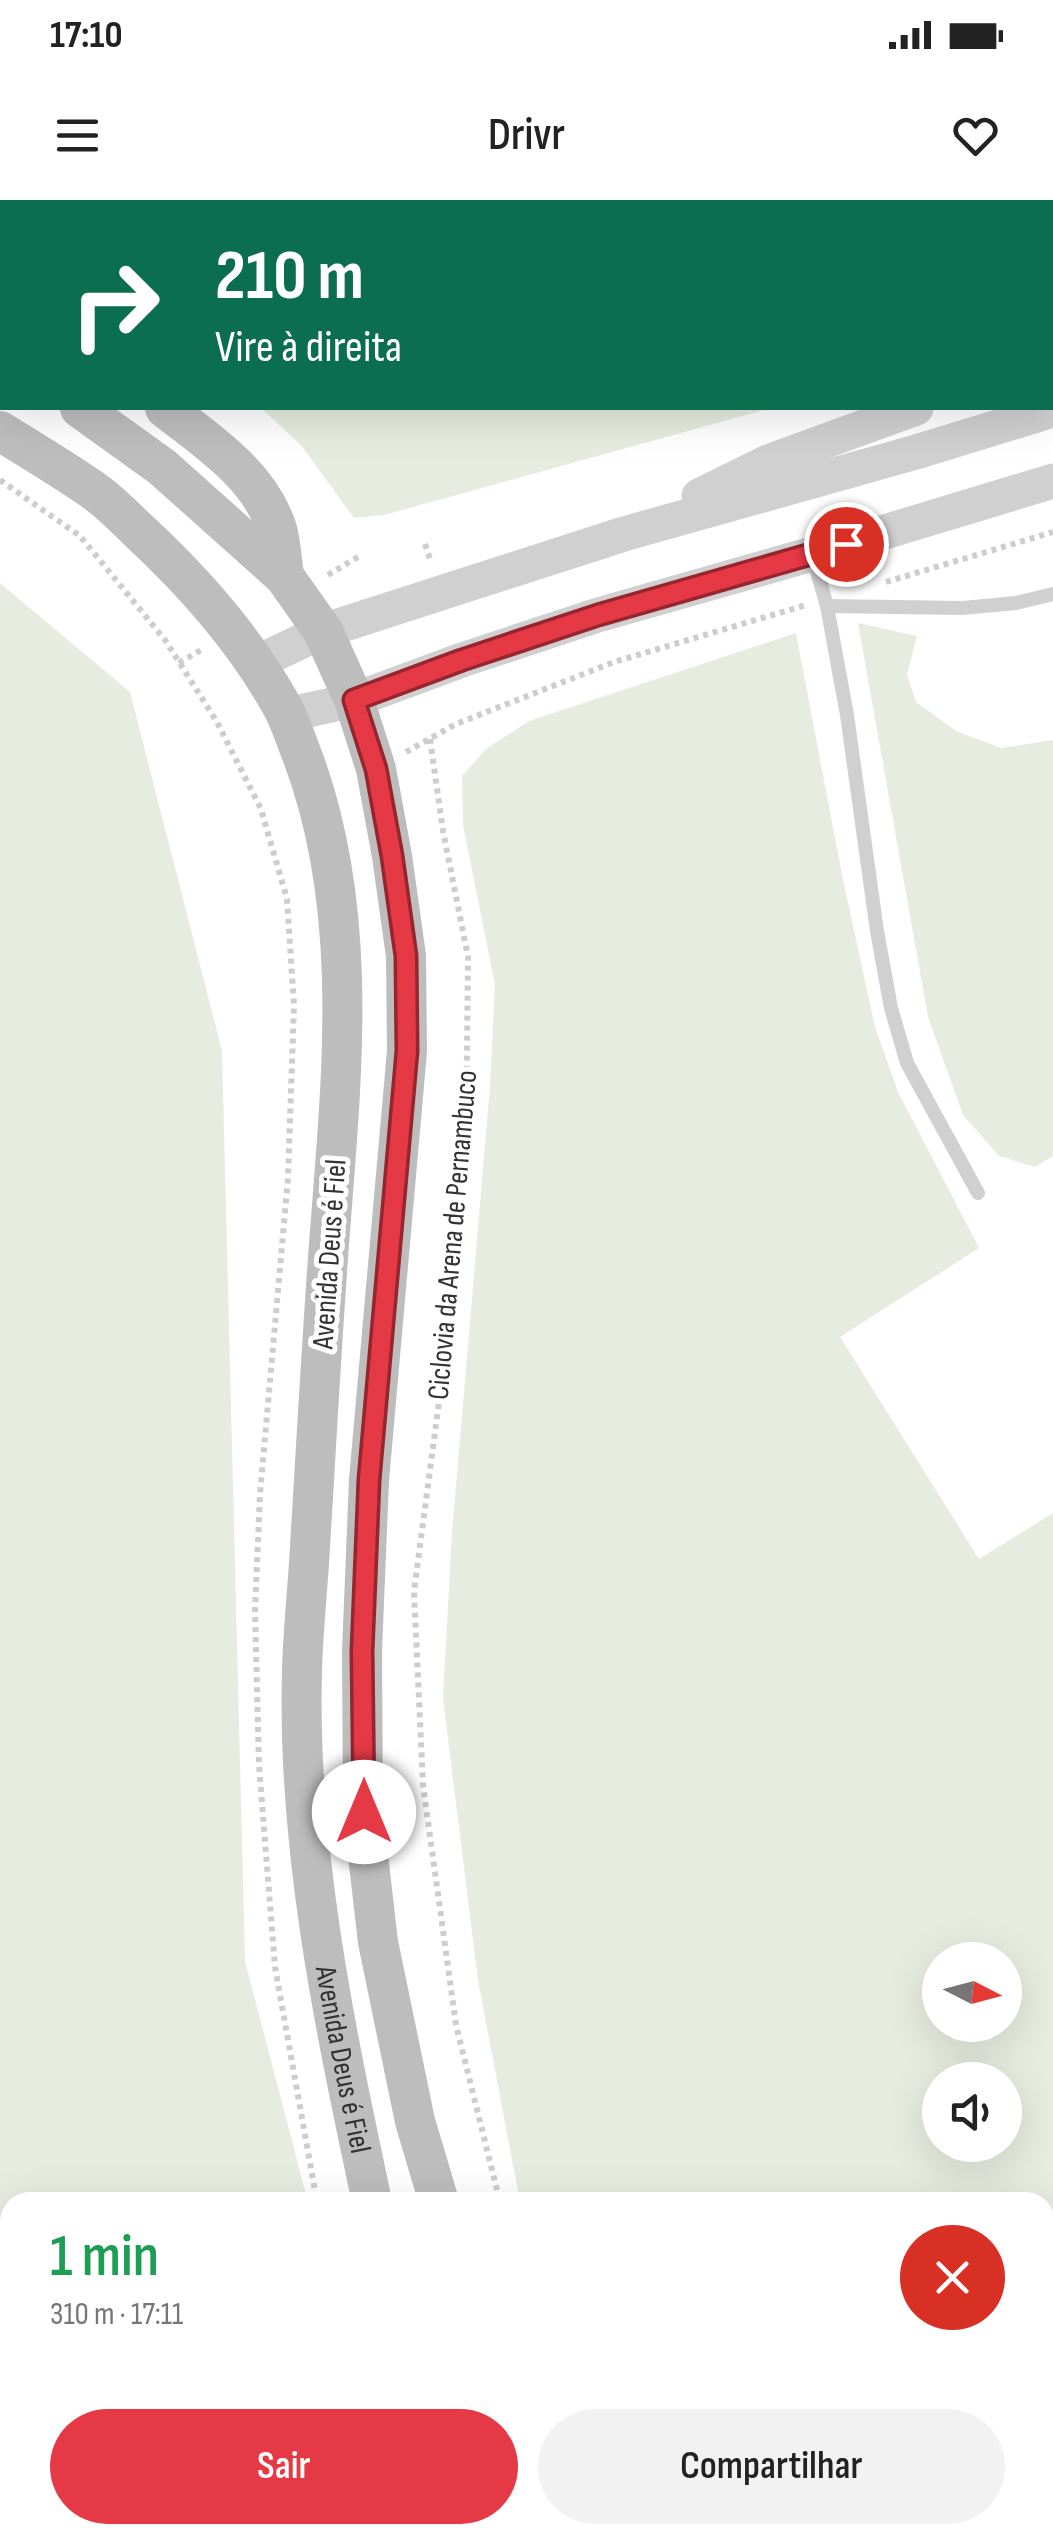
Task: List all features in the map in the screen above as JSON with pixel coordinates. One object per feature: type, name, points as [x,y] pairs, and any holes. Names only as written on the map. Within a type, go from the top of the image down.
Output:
[{"type":"main road","points":[[83,410],[162,466],[284,576],[323,631]]},
{"type":"main road","points":[[167,410],[219,450],[254,484],[278,533],[284,576]]},
{"type":"main road","name":"Avenida Deus é Fiel","points":[[0,431],[101,496],[163,554],[233,632],[286,715],[316,792],[334,874],[342,959],[344,1054],[302,1669],[302,1756],[324,1954],[370,2192]]},
{"type":"main road","name":"Avenida Deus é Fiel","points":[[323,631],[354,700],[376,769],[406,956],[407,1051],[369,1480],[362,1651],[364,1812],[378,1942],[415,2121],[436,2192]]},
{"type":"main road","points":[[306,1819],[364,1812]]},
{"type":"street","points":[[624,534],[768,462],[911,410]]},
{"type":"street","points":[[256,663],[323,631],[624,534],[1053,410]]},
{"type":"street","points":[[286,715],[354,700],[598,615],[1053,481]]},
{"type":"lane","points":[[812,554],[826,603],[847,715],[890,1008],[907,1063],[978,1194]]},
{"type":"lane","points":[[826,603],[963,608],[1016,604],[1053,594]]},
{"type":"path","points":[[0,480],[80,536],[165,640],[217,722],[261,809],[287,900],[294,1006],[288,1178],[260,1494],[255,1610],[259,1766],[275,1966],[315,2192]]},
{"type":"path","points":[[882,583],[1053,532]]},
{"type":"path","name":"Ciclovia da Arena de Pernambuco","points":[[498,2192],[456,2025],[424,1785],[414,1590],[444,1364],[466,1140],[468,957],[430,740],[456,724],[614,662],[826,603]]},
{"type":"shaded area","points":[[263,410],[764,410],[384,515],[354,518],[301,445]]},
{"type":"shaded area","points":[[0,583],[130,692],[222,1051],[245,1961],[305,2192],[0,2192]]},
{"type":"shaded area","points":[[858,623],[917,636],[907,675],[916,702],[956,731],[1001,748],[1053,740],[1053,1156],[1035,1167],[999,1156],[963,1115],[928,1017]]},
{"type":"shaded area","points":[[796,633],[875,1027],[898,1092],[979,1248],[840,1337],[979,1559],[1053,1513],[1053,2192],[518,2192],[478,1980],[443,1698],[452,1533],[495,985],[463,825],[462,776],[486,749],[529,721]]},
{"type":"route","points":[[364,1812],[362,1651],[369,1480],[407,1051],[406,956],[392,856],[376,769],[354,700],[598,615],[846,544]]}]
